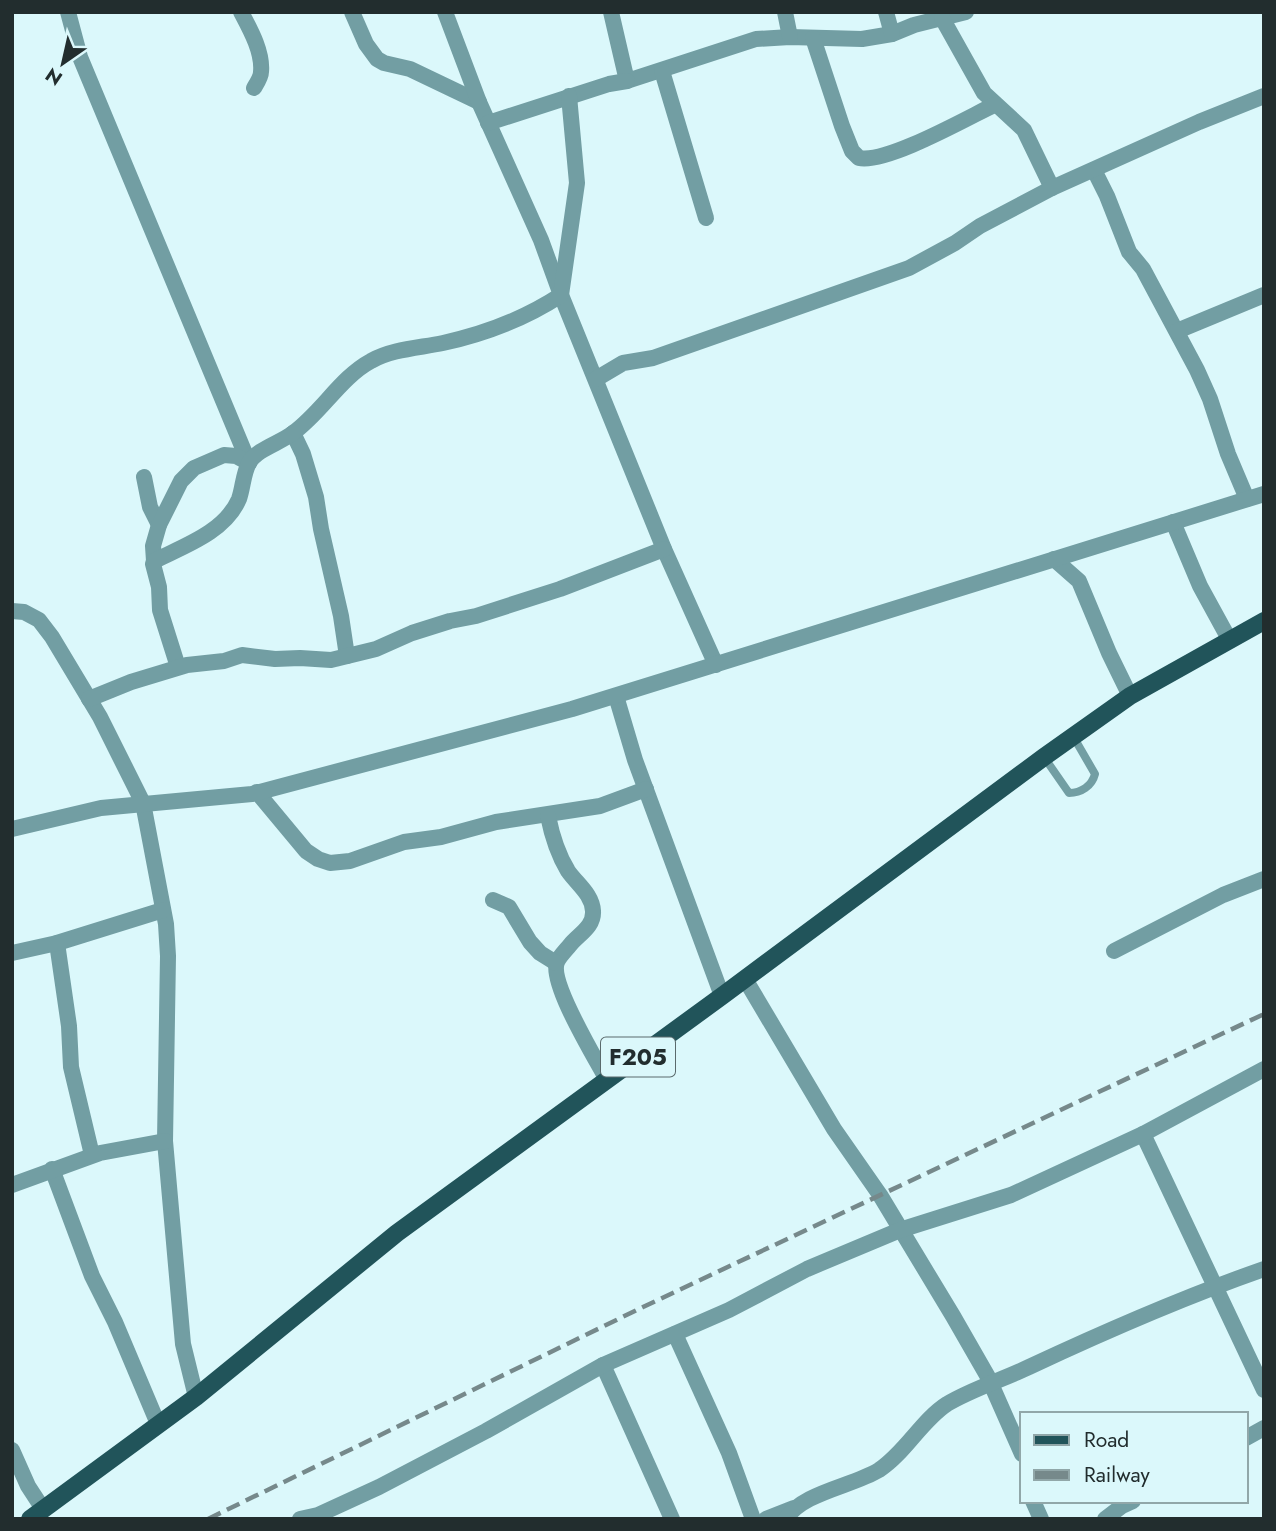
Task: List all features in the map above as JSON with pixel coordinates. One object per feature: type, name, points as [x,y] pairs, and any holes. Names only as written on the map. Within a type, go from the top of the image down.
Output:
[{"type":"main road","name":"F205","points":[[37,1514],[196,1396],[397,1233],[1044,757],[1130,696],[1263,622]]},
{"type":"street","points":[[68,12],[80,57],[249,463]]},
{"type":"street","points":[[241,12],[251,30],[260,57],[261,74],[254,88]]},
{"type":"street","points":[[352,12],[366,44],[377,60],[410,69],[479,102]]},
{"type":"street","points":[[445,12],[479,102],[541,240],[664,549],[716,665]]},
{"type":"street","points":[[611,12],[628,81]]},
{"type":"street","points":[[785,12],[790,37]]},
{"type":"street","points":[[886,12],[892,34]]},
{"type":"street","points":[[488,123],[609,84],[662,71],[756,39],[790,37],[862,40],[966,12]]},
{"type":"street","points":[[942,18],[984,93],[1024,130],[1052,188]]},
{"type":"street","points":[[813,38],[842,125],[852,151],[859,158],[874,159],[892,153],[994,104]]},
{"type":"street","points":[[662,71],[706,218]]},
{"type":"street","points":[[154,561],[192,542],[228,516],[239,500],[249,463],[293,433],[357,371],[372,360],[492,328],[537,310],[561,295],[578,183],[569,96]]},
{"type":"street","points":[[596,379],[623,363],[653,358],[908,268],[1052,188],[1264,96]]},
{"type":"street","points":[[1094,170],[1129,252],[1143,269],[1210,399],[1228,454],[1247,499]]},
{"type":"street","points":[[1177,331],[1264,295]]},
{"type":"street","points":[[293,433],[303,454],[316,497],[347,656]]},
{"type":"street","points":[[178,667],[160,610],[159,587],[152,568],[153,546],[159,525],[181,481],[194,468],[224,455],[236,456],[249,463]]},
{"type":"street","points":[[144,477],[150,507],[159,525]]},
{"type":"street","points":[[12,829],[101,808],[257,792],[616,696],[1264,494]]},
{"type":"street","points":[[1172,522],[1200,586],[1229,639]]},
{"type":"street","points":[[89,699],[178,667],[224,661],[242,655],[275,659],[300,657],[331,660],[376,649],[425,629],[560,589],[664,549]]},
{"type":"street","points":[[1054,559],[1079,581],[1108,653],[1130,696]]},
{"type":"street","points":[[12,611],[24,612],[39,620],[89,699],[143,803],[163,910],[168,956],[165,1141],[183,1344],[196,1396]]},
{"type":"street","points":[[616,696],[646,789],[722,996]]},
{"type":"street","points":[[257,792],[306,851],[330,863],[350,861],[404,842],[441,837],[496,822],[600,806],[646,789]]},
{"type":"street","points":[[548,816],[552,842],[569,872],[590,898],[593,909],[588,928],[573,941],[556,963],[556,972],[562,994],[607,1080]]},
{"type":"street","points":[[1114,951],[1223,895],[1264,879]]},
{"type":"street","points":[[493,900],[509,907],[530,942],[540,953],[556,963]]},
{"type":"street","points":[[12,953],[57,943],[163,910]]},
{"type":"street","points":[[57,943],[69,1026],[71,1067],[92,1156]]},
{"type":"street","points":[[745,979],[834,1129],[901,1230],[991,1385],[1020,1450]]},
{"type":"street","points":[[300,1519],[318,1514],[379,1487],[603,1365],[729,1310],[807,1269],[901,1230],[1011,1195],[1143,1134],[1264,1069]]},
{"type":"street","points":[[1143,1134],[1264,1390]]},
{"type":"street","points":[[12,1185],[92,1156],[165,1141]]},
{"type":"street","points":[[52,1169],[92,1276],[158,1424]]},
{"type":"street","points":[[766,1519],[792,1513],[880,1469],[944,1406],[963,1395],[991,1385],[1123,1324],[1264,1269]]},
{"type":"street","points":[[675,1334],[729,1453],[753,1519]]},
{"type":"street","points":[[603,1365],[672,1519]]},
{"type":"street","points":[[1248,1437],[1264,1429]]},
{"type":"street","points":[[12,1450],[17,1473],[28,1486],[37,1514]]},
{"type":"street","points":[[1034,1503],[1041,1519]]},
{"type":"street","points":[[1105,1519],[1129,1503]]},
{"type":"lane","points":[[1044,757],[1069,793],[1078,793],[1093,782],[1095,774],[1073,736]]},
{"type":"railway","points":[[208,1519],[643,1307],[1264,1014]]}]
